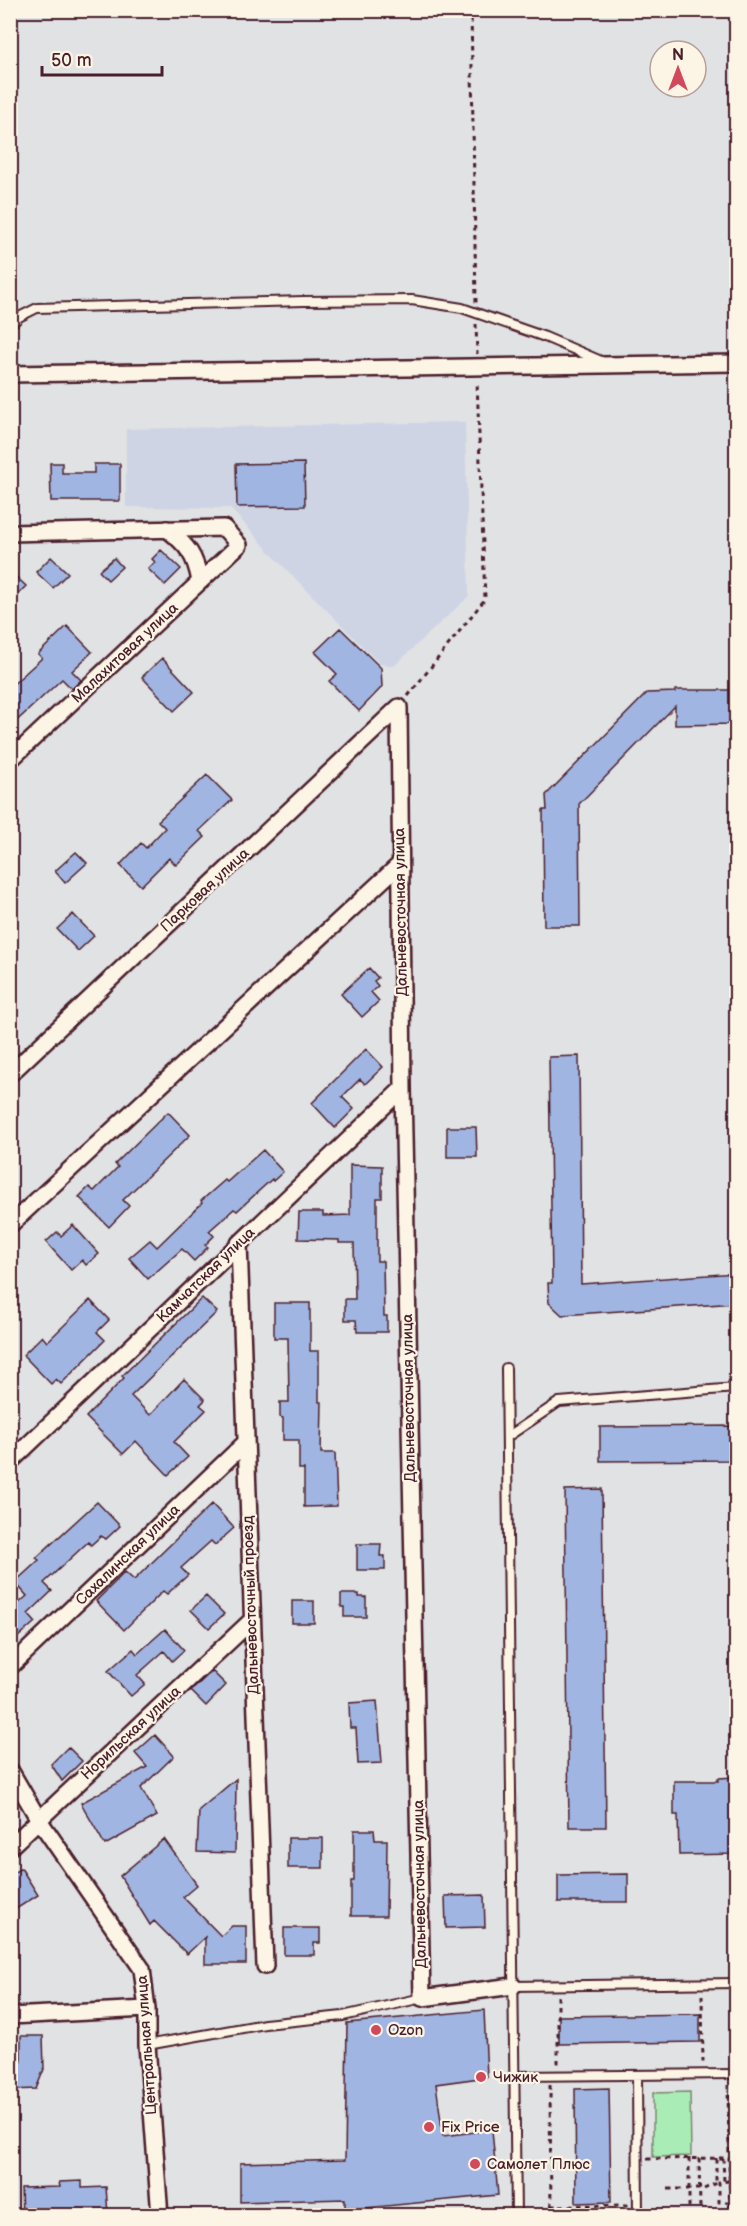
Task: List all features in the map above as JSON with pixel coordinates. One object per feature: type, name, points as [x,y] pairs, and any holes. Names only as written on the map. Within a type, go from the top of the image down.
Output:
[{"type":"street","points":[[10,374],[736,363]]},
{"type":"street","name":"Малахитовая улица","points":[[10,760],[238,545],[224,528],[167,529]]},
{"type":"street","points":[[10,533],[167,529],[185,543],[196,560],[200,581]]},
{"type":"street","name":"Дальневосточная улица","points":[[399,707],[403,1088],[422,1998]]},
{"type":"street","name":"Парковая улица","points":[[10,1074],[399,707]]},
{"type":"street","points":[[10,1225],[400,864]]},
{"type":"street","name":"Камчатская улица","points":[[10,1462],[403,1088]]},
{"type":"street","name":"Дальневосточный проезд","points":[[239,1244],[265,1966]]},
{"type":"street","name":"Сахалинская улица","points":[[10,1667],[246,1443]]},
{"type":"street","name":"Норильская улица","points":[[10,1847],[252,1620]]},
{"type":"street","name":"Центральная улица","points":[[10,1770],[39,1820],[142,1969],[147,2009],[147,2045],[160,2216]]},
{"type":"street","points":[[422,1998],[513,1986]]},
{"type":"street","points":[[10,2016],[147,2009]]},
{"type":"lane","points":[[10,325],[19,317],[37,308],[412,300],[462,308],[545,337],[610,365]]},
{"type":"lane","points":[[506,1368],[516,2216]]},
{"type":"lane","points":[[507,1437],[559,1402],[736,1388]]},
{"type":"lane","points":[[513,1986],[736,1983]]},
{"type":"lane","points":[[147,2045],[265,2024],[343,2016],[422,1998]]},
{"type":"lane","points":[[514,2076],[732,2074]]},
{"type":"lane","points":[[637,2075],[639,2216]]},
{"type":"path","points":[[702,1984],[703,2074]]},
{"type":"path","points":[[551,2216],[557,1985]]},
{"type":"path","points":[[730,2216],[729,2150],[732,2074]]},
{"type":"path","points":[[729,2150],[736,2150]]},
{"type":"path","points":[[689,2158],[689,2209]]},
{"type":"path","points":[[699,2158],[700,2209]]},
{"type":"path","points":[[716,2158],[720,2182]]},
{"type":"path","points":[[723,2158],[720,2202],[729,2202]]},
{"type":"path","points":[[638,2159],[729,2158]]},
{"type":"path","points":[[668,2189],[704,2189],[729,2181]]},
{"type":"path","points":[[551,2206],[638,2205]]},
{"type":"shaded area","points":[[465,422],[469,596],[394,666],[380,664],[280,563],[230,508],[126,507],[126,429]]},
{"type":"green space","points":[[690,2092],[691,2156],[653,2157],[653,2093]]},
{"type":"building","points":[[50,463],[62,463],[62,473],[94,473],[94,464],[120,464],[120,501],[51,501]]},
{"type":"building","points":[[304,463],[305,506],[237,507],[236,464]]},
{"type":"building","points":[[161,550],[181,569],[165,585],[148,569],[155,562],[152,559]]},
{"type":"building","points":[[51,557],[68,573],[53,588],[36,572]]},
{"type":"building","points":[[114,558],[122,567],[108,580],[99,571]]},
{"type":"building","points":[[10,571],[26,586],[10,602]]},
{"type":"building","points":[[67,626],[92,652],[72,671],[81,680],[72,689],[62,679],[10,727],[10,687],[42,658],[38,654]]},
{"type":"building","points":[[340,628],[381,668],[382,687],[359,711],[329,681],[337,674],[315,652]]},
{"type":"building","points":[[162,658],[194,692],[174,711],[142,677]]},
{"type":"building","points":[[675,690],[736,690],[736,724],[675,725],[675,706],[579,804],[580,926],[544,926],[543,810],[547,810],[546,795],[647,693],[675,692]]},
{"type":"building","points":[[207,775],[232,800],[199,831],[205,837],[176,865],[169,858],[141,886],[120,865],[141,843],[146,848],[165,828],[158,821]]},
{"type":"building","points":[[76,852],[87,863],[65,883],[55,871]]},
{"type":"building","points":[[73,914],[94,936],[78,951],[57,929]]},
{"type":"building","points":[[369,968],[378,978],[374,981],[378,986],[371,992],[379,1001],[362,1017],[341,994]]},
{"type":"building","points":[[366,1049],[383,1067],[365,1084],[360,1079],[342,1097],[354,1109],[335,1128],[312,1103]]},
{"type":"building","points":[[579,1056],[581,1284],[736,1273],[736,1303],[562,1315],[549,1303],[548,1283],[552,1283],[549,1057]]},
{"type":"building","points":[[168,1112],[190,1135],[123,1200],[129,1206],[109,1227],[79,1197],[89,1187],[94,1191],[118,1167],[115,1164]]},
{"type":"building","points":[[447,1127],[476,1127],[477,1157],[447,1157]]},
{"type":"building","points":[[263,1150],[283,1172],[237,1211],[234,1209],[209,1231],[214,1236],[205,1245],[208,1247],[194,1261],[182,1249],[148,1279],[129,1258],[150,1240],[157,1247],[202,1203],[201,1201],[225,1180],[227,1182]]},
{"type":"building","points":[[350,1165],[382,1166],[382,1198],[377,1198],[377,1261],[383,1261],[384,1316],[387,1316],[387,1332],[357,1332],[356,1320],[345,1320],[345,1299],[355,1299],[354,1243],[339,1243],[339,1240],[298,1239],[299,1212],[323,1212],[323,1216],[350,1215]]},
{"type":"building","points":[[73,1225],[99,1254],[86,1265],[82,1260],[71,1270],[46,1242],[57,1232],[61,1236]]},
{"type":"building","points":[[202,1298],[217,1312],[131,1396],[150,1415],[184,1379],[205,1400],[200,1405],[206,1410],[174,1442],[188,1457],[168,1475],[136,1441],[123,1454],[86,1417],[124,1378],[122,1376]]},
{"type":"building","points":[[90,1300],[109,1320],[97,1332],[105,1340],[61,1384],[56,1379],[51,1384],[23,1355],[42,1336],[47,1342]]},
{"type":"building","points":[[274,1303],[310,1303],[310,1351],[319,1351],[319,1402],[322,1402],[321,1453],[335,1453],[337,1506],[304,1507],[304,1469],[299,1469],[299,1440],[283,1440],[280,1402],[289,1402],[288,1338],[274,1338]]},
{"type":"building","points":[[736,1426],[736,1460],[600,1461],[600,1427]]},
{"type":"building","points":[[602,1489],[606,1827],[569,1827],[565,1490]]},
{"type":"building","points":[[97,1502],[120,1526],[106,1539],[101,1536],[91,1545],[88,1542],[44,1583],[52,1591],[28,1614],[35,1622],[10,1644],[10,1611],[27,1596],[15,1582],[39,1560],[36,1558]]},
{"type":"building","points":[[212,1504],[234,1528],[215,1545],[211,1541],[181,1568],[188,1575],[167,1594],[163,1591],[124,1630],[96,1601],[125,1572],[134,1580]]},
{"type":"building","points":[[357,1544],[381,1544],[380,1556],[385,1556],[385,1570],[357,1570]]},
{"type":"building","points":[[341,1594],[359,1594],[359,1597],[366,1597],[366,1617],[344,1617]]},
{"type":"building","points":[[206,1596],[224,1614],[209,1628],[191,1610]]},
{"type":"building","points":[[292,1601],[314,1601],[314,1623],[292,1623]]},
{"type":"building","points":[[165,1629],[184,1650],[172,1661],[164,1651],[137,1675],[145,1684],[131,1696],[108,1671],[133,1649],[137,1654]]},
{"type":"building","points":[[212,1671],[226,1685],[206,1706],[191,1691]]},
{"type":"building","points":[[377,1701],[382,1763],[358,1764],[356,1728],[350,1728],[349,1703]]},
{"type":"building","points":[[155,1735],[174,1756],[141,1788],[157,1816],[105,1845],[81,1803],[147,1767],[135,1753]]},
{"type":"building","points":[[68,1747],[82,1761],[62,1781],[51,1764]]},
{"type":"building","points":[[736,1777],[736,1854],[679,1855],[678,1815],[674,1815],[674,1781],[718,1781],[718,1778]]},
{"type":"building","points":[[236,1779],[235,1853],[197,1852],[199,1810]]},
{"type":"building","points":[[354,1830],[374,1830],[375,1840],[387,1840],[386,1916],[351,1916]]},
{"type":"building","points":[[288,1838],[323,1838],[323,1868],[288,1868]]},
{"type":"building","points":[[164,1839],[197,1885],[183,1897],[221,1936],[232,1926],[246,1926],[246,1964],[205,1964],[205,1937],[187,1954],[154,1921],[150,1925],[120,1876]]},
{"type":"building","points":[[21,1868],[38,1895],[16,1909],[10,1900],[10,1875]]},
{"type":"building","points":[[628,1874],[628,1902],[558,1902],[558,1875]]},
{"type":"building","points":[[484,1895],[485,1927],[446,1928],[445,1896]]},
{"type":"building","points":[[284,1928],[320,1928],[320,1943],[314,1943],[314,1955],[284,1955]]},
{"type":"building","points":[[484,2010],[487,2077],[436,2084],[443,2136],[492,2130],[498,2195],[345,2210],[345,2199],[240,2202],[240,2163],[345,2160],[347,2023]]},
{"type":"building","points":[[700,2014],[700,2042],[559,2044],[559,2016]]},
{"type":"building","points":[[21,2036],[43,2036],[44,2069],[36,2089],[10,2090],[10,2062],[21,2061]]},
{"type":"building","points":[[609,2088],[611,2202],[576,2203],[575,2089]]},
{"type":"building","points":[[82,2181],[82,2188],[106,2187],[108,2214],[22,2216],[21,2188],[60,2187],[59,2182]]},
{"type":"place","name":"Ozon","points":[[376,2030]]},
{"type":"place","name":"Чижик","points":[[481,2077]]},
{"type":"place","name":"Fix Price","points":[[429,2127]]},
{"type":"place","name":"Самолет Плюс","points":[[475,2164]]}]
